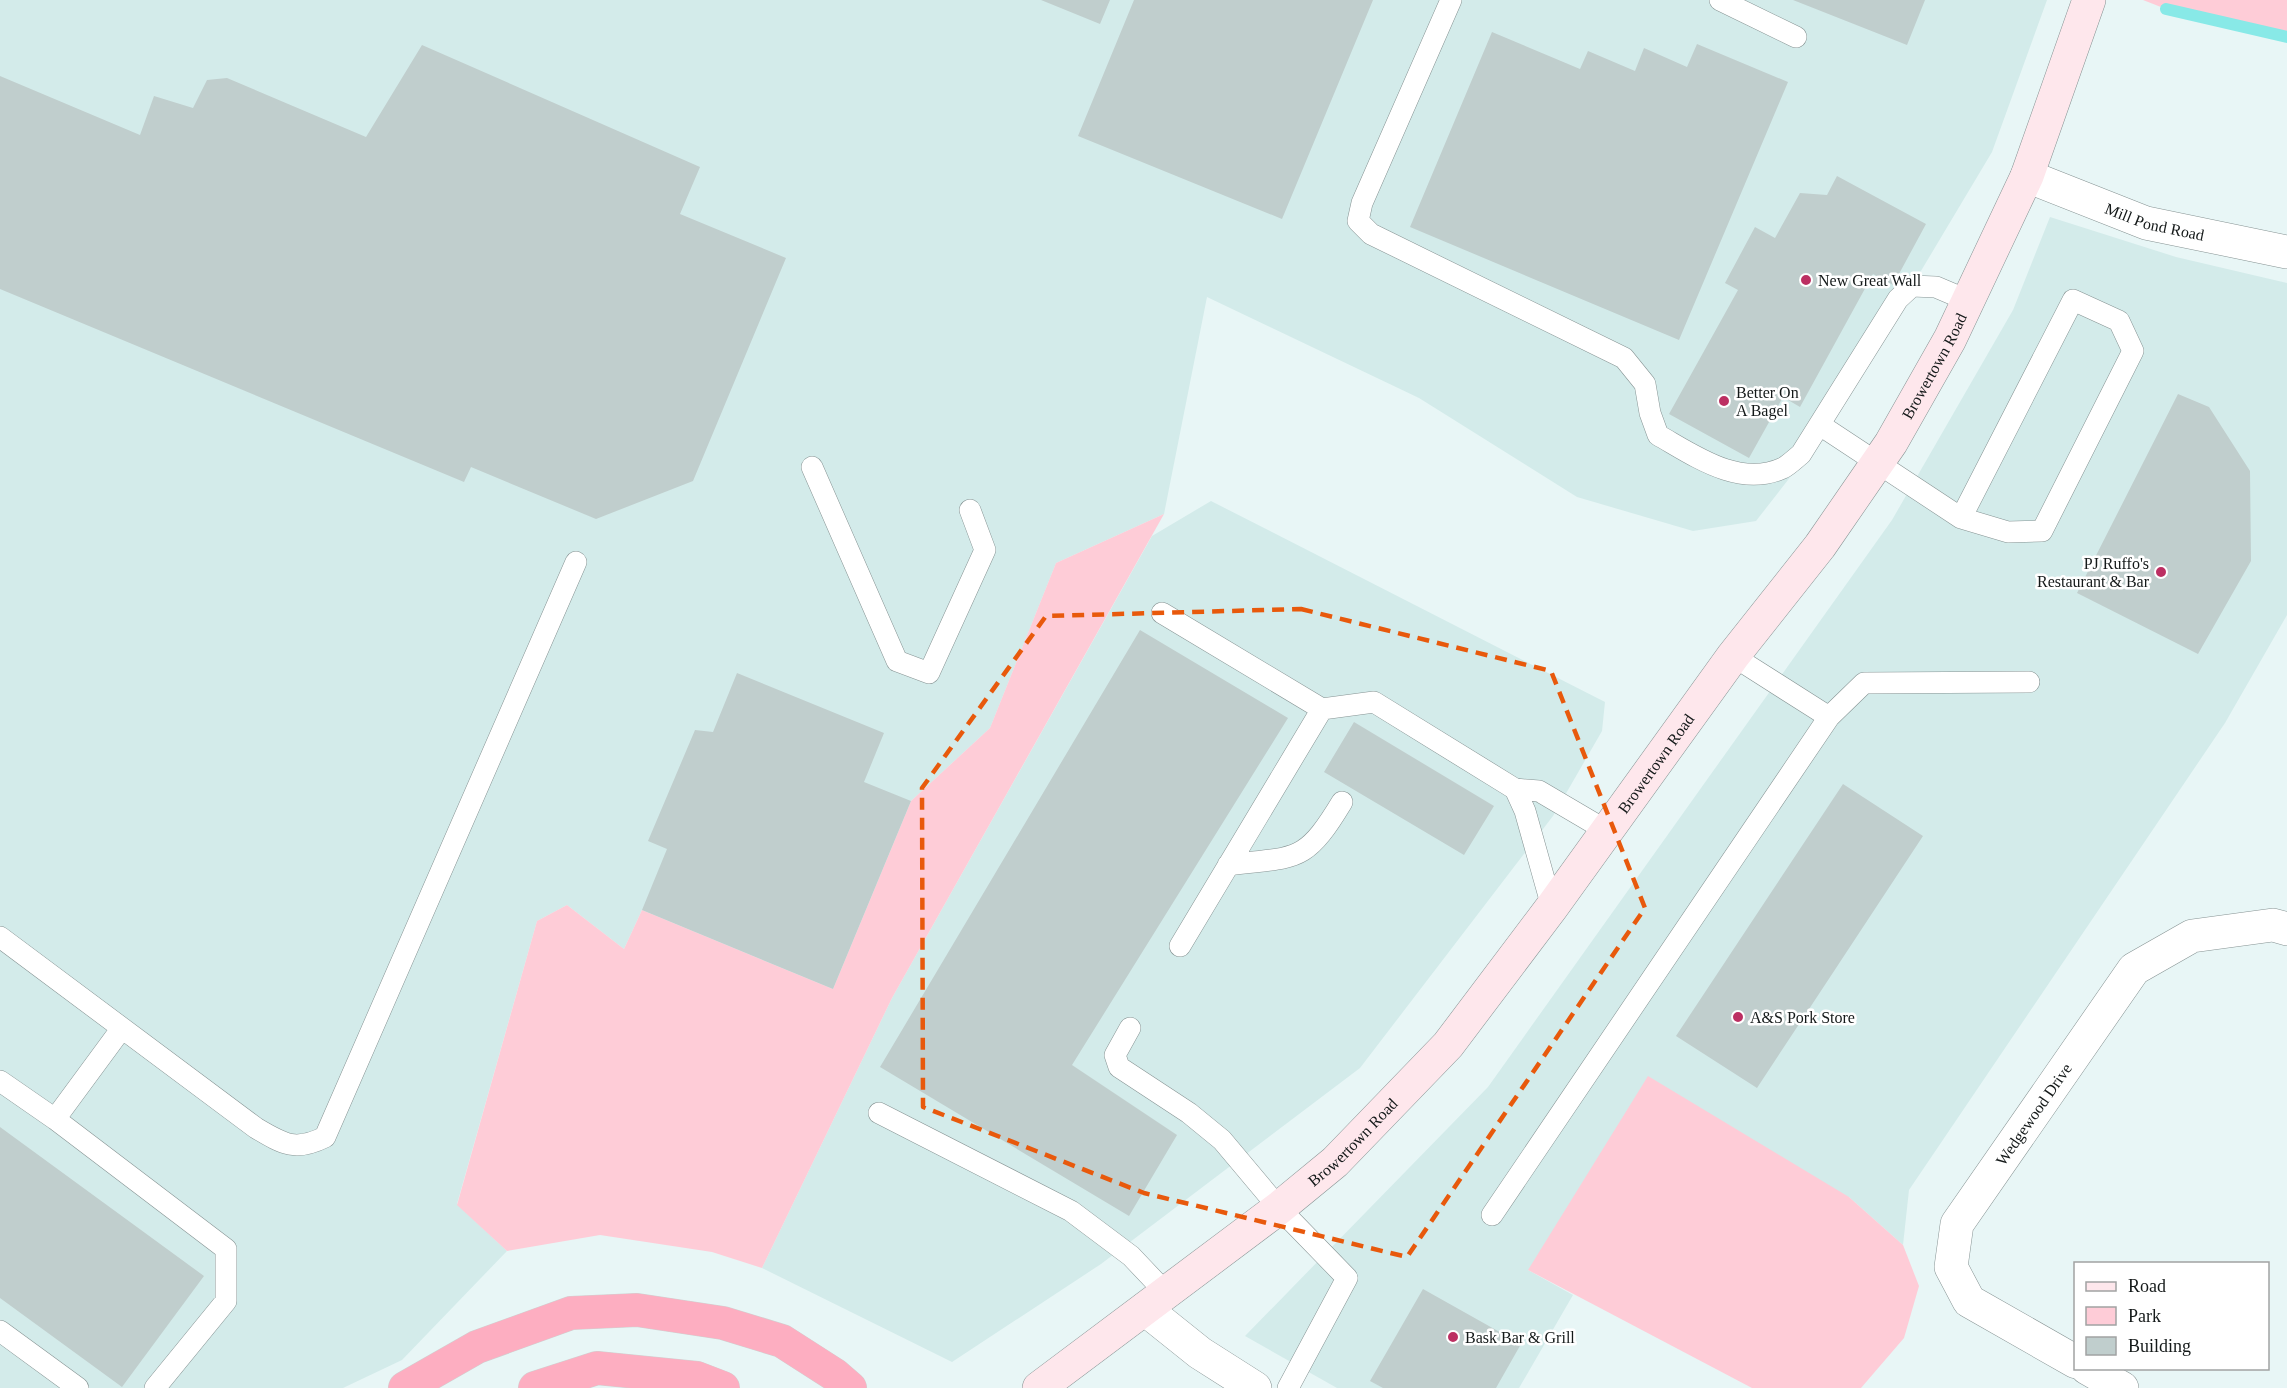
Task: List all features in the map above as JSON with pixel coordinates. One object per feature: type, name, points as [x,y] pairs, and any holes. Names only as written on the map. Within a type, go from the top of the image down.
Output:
[{"type":"highway","points":[[405,1388],[477,1347],[571,1314],[637,1310],[723,1323],[782,1341],[850,1388]]},
{"type":"highway","points":[[535,1388],[597,1368],[697,1378],[723,1388]]},
{"type":"street","name":"Browertown Road","points":[[1039,1388],[1279,1208],[1335,1162],[1448,1045],[1552,907],[1733,656],[1820,546],[1878,463],[1950,339],[2027,176],[2089,0]]},
{"type":"street","name":"Mill Pond Road","points":[[2027,176],[2146,223],[2287,252]]},
{"type":"street","name":"Wedgewood Drive","points":[[2074,1361],[1969,1301],[1951,1266],[1957,1224],[2134,969],[2192,936],[2272,925],[2287,929]]},
{"type":"street","points":[[1156,1301],[1200,1353],[1255,1388]]},
{"type":"street","points":[[2090,1370],[2122,1388]]},
{"type":"lane","points":[[1451,0],[1362,203],[1358,221],[1371,234],[1624,358],[1645,384],[1650,412],[1658,435],[1719,469],[1754,474],[1783,468],[1801,454],[1898,299],[1912,286],[1936,287],[1969,301]]},
{"type":"lane","points":[[1720,0],[1796,37]]},
{"type":"lane","points":[[1820,425],[1961,518],[2008,532],[2042,531],[2133,351],[2119,321],[2073,300],[1961,518]]},
{"type":"lane","points":[[812,467],[897,661],[929,674],[985,549],[970,510]]},
{"type":"lane","points":[[0,937],[256,1128],[284,1144],[307,1146],[325,1137],[576,562]]},
{"type":"lane","points":[[1162,613],[1322,709],[1374,702],[1515,789],[1539,791],[1607,831]]},
{"type":"lane","points":[[1733,656],[1829,717]]},
{"type":"lane","points":[[1492,1215],[1829,717],[1864,683],[2030,682]]},
{"type":"lane","points":[[1180,946],[1322,709]]},
{"type":"lane","points":[[1515,789],[1525,811],[1552,907]]},
{"type":"lane","points":[[1228,865],[1302,854],[1322,835],[1342,802]]},
{"type":"lane","points":[[55,1119],[122,1028]]},
{"type":"lane","points":[[1130,1028],[1115,1055],[1115,1062],[1119,1067],[1214,1132],[1279,1208],[1347,1278],[1288,1388]]},
{"type":"lane","points":[[0,1081],[55,1119],[226,1249],[226,1301],[156,1388]]},
{"type":"lane","points":[[879,1113],[1071,1211],[1131,1256],[1156,1301]]},
{"type":"lane","points":[[0,1331],[78,1388]]},
{"type":"highlighted area","points":[[1301,609],[1551,671],[1645,908],[1407,1257],[1144,1193],[923,1107],[922,788],[1046,616]]},
{"type":"shaded area","points":[[0,0],[2047,0],[1992,152],[1823,435],[1756,521],[1693,531],[1577,497],[1419,398],[1207,297],[1164,514],[1056,563],[990,728],[911,801],[833,989],[642,910],[624,949],[567,905],[537,921],[457,1204],[507,1251],[402,1360],[343,1388],[0,1388]]},
{"type":"shaded area","points":[[2050,217],[2176,257],[2287,283],[2287,615],[2225,723],[1909,1190],[1903,1245],[1849,1197],[1528,1270],[1573,1295],[1519,1388],[1337,1388],[1245,1336],[1488,1087],[1892,520],[2013,310]]},
{"type":"shaded area","points":[[1211,501],[1605,702],[1602,731],[1553,816],[1360,1068],[1101,1264],[952,1362],[762,1268],[892,998],[1152,536]]},
{"type":"green space","points":[[2143,0],[2287,0],[2287,37],[2166,9]]},
{"type":"green space","points":[[1164,514],[892,998],[762,1268],[712,1252],[600,1235],[507,1251],[457,1205],[537,921],[567,905],[624,949],[642,910],[833,989],[911,801],[990,728],[1056,563]]},
{"type":"green space","points":[[1648,1076],[1849,1197],[1903,1245],[1919,1286],[1904,1338],[1861,1388],[1752,1388],[1528,1270]]},
{"type":"building","points":[[1041,0],[1110,0],[1100,24]]},
{"type":"building","points":[[1134,0],[1373,0],[1282,219],[1078,136]]},
{"type":"building","points":[[1793,0],[1925,0],[1907,45]]},
{"type":"building","points":[[1492,32],[1580,69],[1588,51],[1635,71],[1644,48],[1687,67],[1697,44],[1788,82],[1679,340],[1410,227]]},
{"type":"building","points":[[422,45],[700,167],[680,214],[786,258],[693,481],[596,519],[471,467],[464,482],[0,289],[0,76],[140,135],[154,96],[193,108],[207,80],[227,78],[366,137]]},
{"type":"building","points":[[1837,176],[1926,224],[1893,285],[1873,274],[1800,407],[1783,397],[1749,458],[1669,414],[1738,290],[1725,283],[1755,227],[1775,238],[1800,193],[1827,195]]},
{"type":"building","points":[[2178,394],[2209,407],[2250,471],[2251,561],[2198,654],[2077,593]]},
{"type":"building","points":[[1140,630],[1288,718],[1072,1065],[1177,1135],[1129,1216],[880,1067]]},
{"type":"building","points":[[737,673],[884,733],[864,782],[911,801],[833,989],[642,910],[667,849],[648,841],[695,730],[713,732]]},
{"type":"building","points":[[1354,722],[1494,806],[1464,855],[1324,772]]},
{"type":"building","points":[[1843,784],[1923,836],[1757,1088],[1676,1036]]},
{"type":"building","points":[[0,1127],[204,1276],[122,1387],[0,1298]]},
{"type":"building","points":[[1423,1289],[1521,1344],[1496,1388],[1383,1388],[1370,1381]]},
{"type":"waterway","points":[[2166,9],[2287,37]]},
{"type":"place","name":"New Great Wall","points":[[1806,280]]},
{"type":"place","name":"Better On A Bagel","points":[[1724,401]]},
{"type":"place","name":"PJ Ruffo's Restaurant & Bar","points":[[2161,572]]},
{"type":"place","name":"A&S Pork Store","points":[[1738,1017]]},
{"type":"place","name":"Bask Bar & Grill","points":[[1453,1337]]}]
